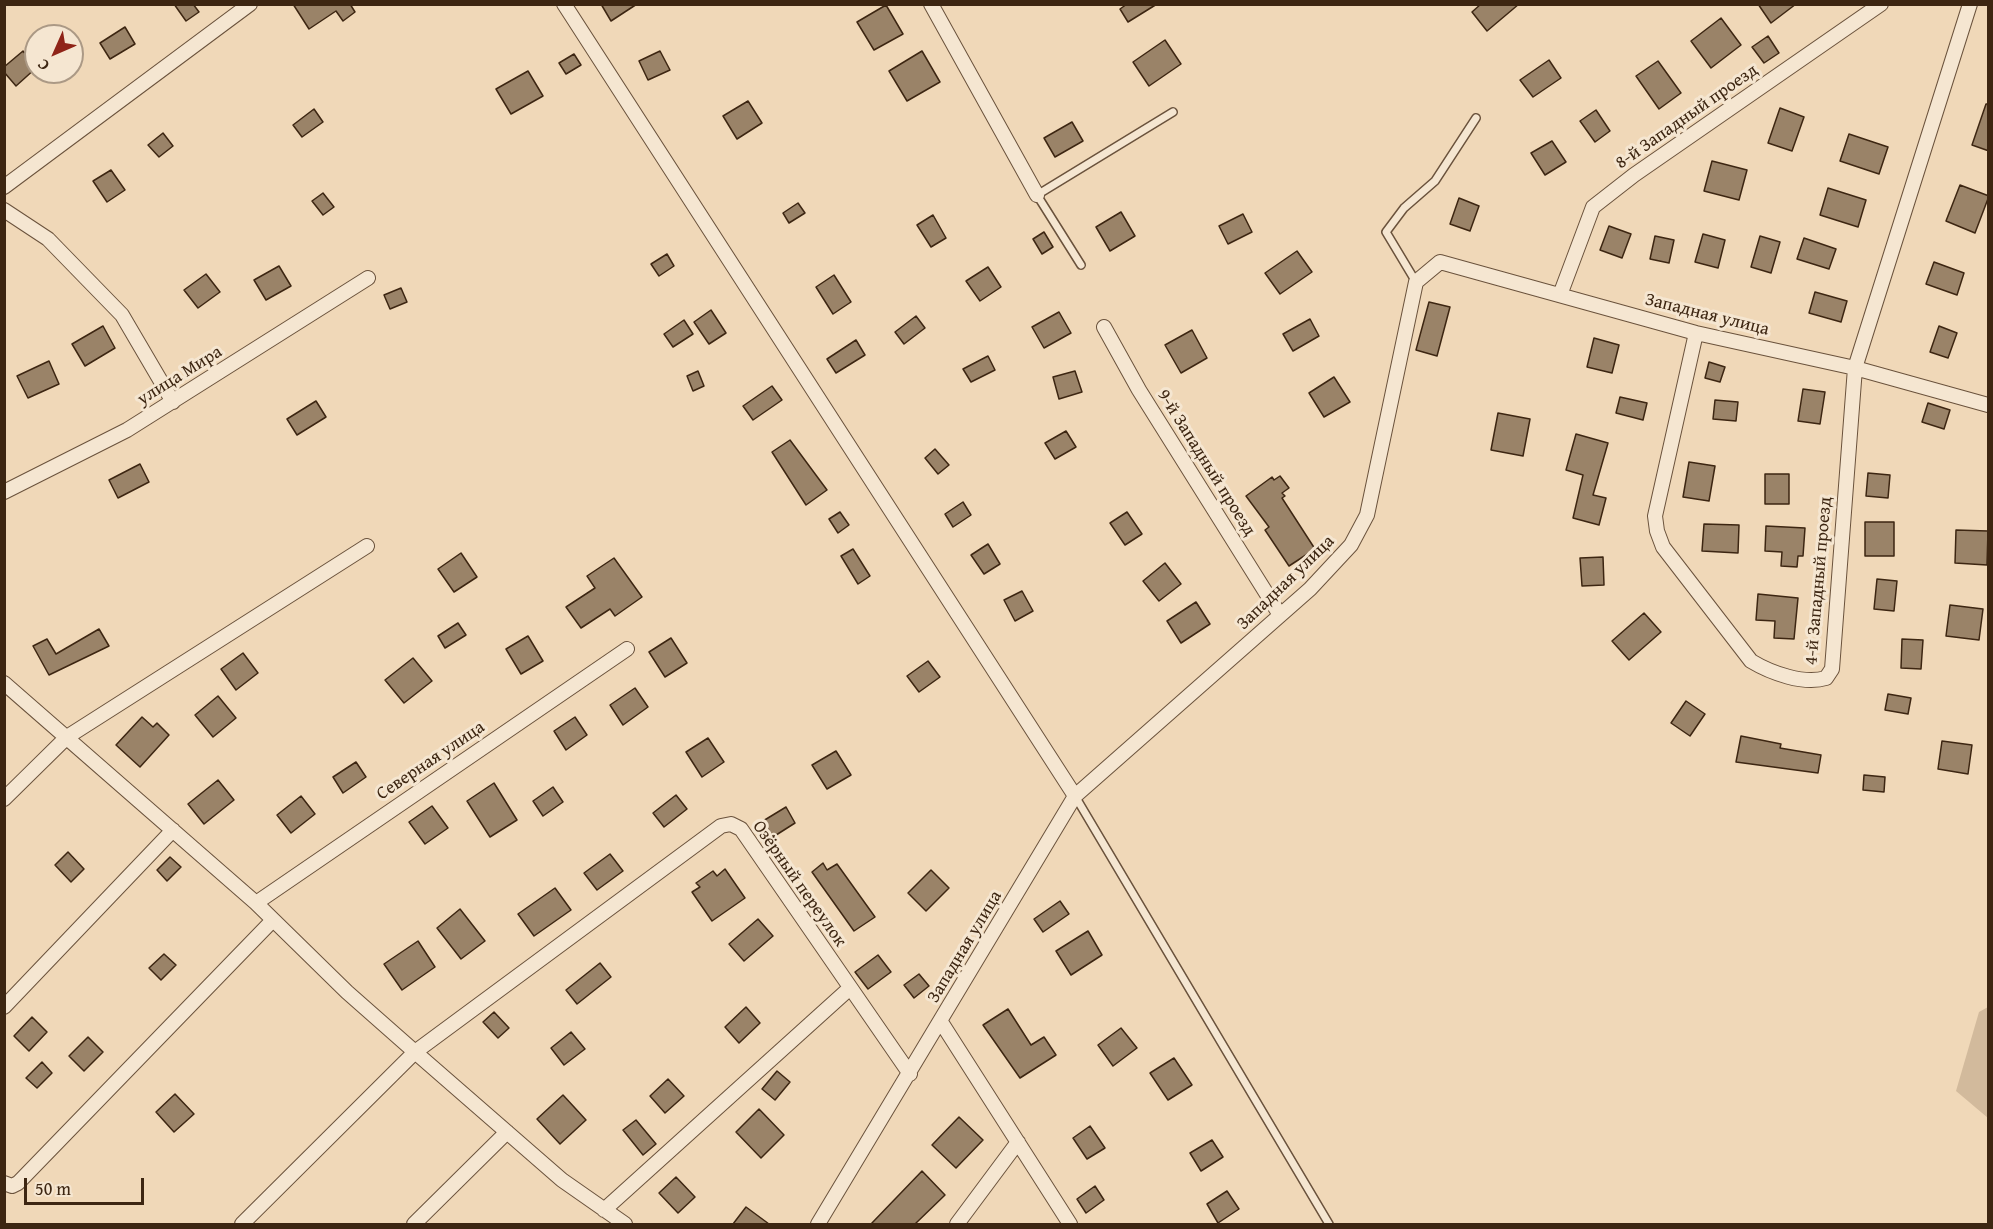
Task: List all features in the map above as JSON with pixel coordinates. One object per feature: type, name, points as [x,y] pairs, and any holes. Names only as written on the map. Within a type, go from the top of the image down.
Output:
[{"type":"street","points":[[6,182],[250,4]]},
{"type":"street","points":[[564,4],[1075,796]]},
{"type":"street","points":[[931,4],[1037,195]]},
{"type":"street","name":"8-й Западный проезд","points":[[1560,295],[1593,207],[1634,175],[1881,4]]},
{"type":"street","points":[[1855,368],[1970,4]]},
{"type":"street","points":[[4,210],[48,239],[122,315],[173,402]]},
{"type":"street","name":"Западная улица","points":[[818,1224],[1075,796],[1310,589],[1351,545],[1367,515],[1416,282],[1440,262],[1696,333],[1855,368],[1989,405]]},
{"type":"street","name":"улица Мира","points":[[4,492],[127,430],[368,278]]},
{"type":"street","name":"9-й Западный проезд","points":[[1104,327],[1139,390],[1280,615]]},
{"type":"street","name":"4-й Западный проезд","points":[[1696,333],[1655,516],[1657,531],[1663,547],[1751,661],[1766,670],[1815,681],[1826,678],[1832,669],[1855,368]]},
{"type":"street","points":[[4,799],[67,737],[367,546]]},
{"type":"street","name":"Северная улица","points":[[256,903],[627,649]]},
{"type":"street","points":[[4,683],[256,903],[346,992],[562,1180],[626,1224]]},
{"type":"street","name":"Озёрный переулок","points":[[415,1052],[721,826],[731,824],[741,829],[850,988]]},
{"type":"street","points":[[4,1007],[173,830]]},
{"type":"street","points":[[4,1183],[12,1186],[18,1183],[273,920]]},
{"type":"street","points":[[604,1210],[850,988],[909,1074]]},
{"type":"street","points":[[941,1022],[1070,1224]]},
{"type":"street","points":[[242,1224],[415,1052]]},
{"type":"street","points":[[414,1224],[507,1132]]},
{"type":"street","points":[[957,1224],[1018,1142]]},
{"type":"lane","points":[[1081,265],[1037,195],[1173,112]]},
{"type":"lane","points":[[1416,282],[1386,232],[1404,208],[1435,181],[1476,118]]},
{"type":"lane","points":[[1075,796],[1329,1224]]},
{"type":"shaded area","points":[[1988,1007],[1988,1118],[1956,1091],[1979,1012]]},
{"type":"building","points":[[174,4],[193,4],[199,12],[186,21]]},
{"type":"building","points":[[293,4],[350,4],[355,12],[343,21],[336,11],[309,29]]},
{"type":"building","points":[[601,4],[637,4],[611,21]]},
{"type":"building","points":[[1127,4],[1157,4],[1128,22],[1120,9]]},
{"type":"building","points":[[1481,4],[1519,4],[1487,31],[1472,12]]},
{"type":"building","points":[[1758,4],[1796,4],[1771,23]]},
{"type":"building","points":[[886,5],[903,34],[874,50],[857,22]]},
{"type":"building","points":[[1721,18],[1741,45],[1711,68],[1691,41]]},
{"type":"building","points":[[125,27],[135,44],[110,59],[100,43]]},
{"type":"building","points":[[1768,36],[1779,53],[1764,63],[1752,47]]},
{"type":"building","points":[[1165,40],[1181,64],[1149,86],[1133,62]]},
{"type":"building","points":[[23,51],[24,79],[16,86],[4,72],[4,67]]},
{"type":"building","points":[[660,51],[670,70],[648,80],[639,61]]},
{"type":"building","points":[[922,51],[940,82],[907,101],[889,71]]},
{"type":"building","points":[[574,54],[581,65],[566,74],[559,63]]},
{"type":"building","points":[[1549,60],[1561,78],[1533,97],[1520,80]]},
{"type":"building","points":[[1658,61],[1681,93],[1659,109],[1636,76]]},
{"type":"building","points":[[528,71],[543,96],[511,114],[496,89]]},
{"type":"building","points":[[748,101],[762,123],[737,139],[723,116]]},
{"type":"building","points":[[1986,104],[1989,104],[1989,151],[1972,145]]},
{"type":"building","points":[[1780,108],[1804,117],[1792,151],[1768,143]]},
{"type":"building","points":[[314,109],[323,122],[302,137],[293,125]]},
{"type":"building","points":[[1596,110],[1610,131],[1595,142],[1580,121]]},
{"type":"building","points":[[1072,122],[1083,141],[1055,157],[1044,138]]},
{"type":"building","points":[[163,133],[173,146],[159,157],[148,145]]},
{"type":"building","points":[[1849,134],[1888,147],[1879,174],[1840,161]]},
{"type":"building","points":[[1552,141],[1566,162],[1545,175],[1531,153]]},
{"type":"building","points":[[1712,161],[1747,170],[1739,200],[1704,191]]},
{"type":"building","points":[[111,170],[125,190],[107,202],[93,181]]},
{"type":"building","points":[[1960,185],[1989,196],[1975,233],[1946,221]]},
{"type":"building","points":[[1828,188],[1866,200],[1858,227],[1820,215]]},
{"type":"building","points":[[323,193],[334,207],[323,215],[312,201]]},
{"type":"building","points":[[1459,198],[1479,206],[1470,231],[1450,224]]},
{"type":"building","points":[[798,203],[805,213],[789,223],[783,213]]},
{"type":"building","points":[[1121,212],[1135,236],[1110,251],[1096,227]]},
{"type":"building","points":[[1243,214],[1252,232],[1228,244],[1219,226]]},
{"type":"building","points":[[933,215],[946,238],[931,247],[917,225]]},
{"type":"building","points":[[1609,226],[1631,234],[1622,258],[1600,250]]},
{"type":"building","points":[[1044,232],[1053,247],[1042,254],[1033,239]]},
{"type":"building","points":[[1703,234],[1725,240],[1718,268],[1695,262]]},
{"type":"building","points":[[1655,236],[1674,240],[1669,263],[1650,259]]},
{"type":"building","points":[[1760,236],[1780,242],[1771,273],[1751,267]]},
{"type":"building","points":[[1804,238],[1836,249],[1829,269],[1797,259]]},
{"type":"building","points":[[1297,251],[1312,272],[1280,294],[1265,273]]},
{"type":"building","points":[[667,254],[674,266],[659,276],[651,264]]},
{"type":"building","points":[[1934,262],[1964,273],[1957,295],[1926,284]]},
{"type":"building","points":[[279,266],[291,286],[266,300],[254,280]]},
{"type":"building","points":[[988,267],[1001,287],[980,301],[966,281]]},
{"type":"building","points":[[206,274],[220,292],[198,308],[184,290]]},
{"type":"building","points":[[834,275],[851,302],[833,314],[816,287]]},
{"type":"building","points":[[401,288],[407,302],[390,309],[384,295]]},
{"type":"building","points":[[1815,292],[1847,301],[1841,322],[1809,313]]},
{"type":"building","points":[[1429,302],[1450,307],[1437,356],[1416,350]]},
{"type":"building","points":[[711,310],[726,333],[709,344],[694,322]]},
{"type":"building","points":[[1059,312],[1071,333],[1044,348],[1032,327]]},
{"type":"building","points":[[916,316],[925,328],[904,344],[895,332]]},
{"type":"building","points":[[1310,319],[1319,336],[1293,351],[1283,334]]},
{"type":"building","points":[[684,320],[693,334],[673,347],[664,334]]},
{"type":"building","points":[[103,326],[115,348],[85,366],[72,344]]},
{"type":"building","points":[[1939,326],[1957,333],[1948,358],[1930,352]]},
{"type":"building","points":[[1192,330],[1207,358],[1181,373],[1165,345]]},
{"type":"building","points":[[1594,338],[1619,345],[1612,373],[1587,367]]},
{"type":"building","points":[[856,340],[865,355],[836,373],[827,359]]},
{"type":"building","points":[[988,356],[995,370],[971,382],[963,369]]},
{"type":"building","points":[[49,361],[59,384],[28,398],[17,376]]},
{"type":"building","points":[[1709,362],[1725,367],[1720,382],[1705,378]]},
{"type":"building","points":[[698,371],[704,386],[693,391],[687,376]]},
{"type":"building","points":[[1075,371],[1082,392],[1059,399],[1053,377]]},
{"type":"building","points":[[1334,377],[1350,402],[1324,417],[1309,393]]},
{"type":"building","points":[[772,386],[782,400],[753,420],[743,406]]},
{"type":"building","points":[[1803,389],[1825,392],[1820,424],[1798,421]]},
{"type":"building","points":[[1620,397],[1647,403],[1643,420],[1616,413]]},
{"type":"building","points":[[1715,400],[1738,402],[1736,421],[1713,419]]},
{"type":"building","points":[[316,401],[326,417],[297,435],[287,419]]},
{"type":"building","points":[[1928,403],[1950,410],[1944,429],[1922,422]]},
{"type":"building","points":[[1498,413],[1530,419],[1523,456],[1491,450]]},
{"type":"building","points":[[1066,431],[1076,447],[1055,459],[1045,443]]},
{"type":"building","points":[[1576,434],[1608,443],[1593,495],[1606,498],[1599,525],[1573,518],[1583,475],[1566,470]]},
{"type":"building","points":[[790,440],[827,490],[806,505],[772,452]]},
{"type":"building","points":[[935,449],[949,465],[938,474],[925,458]]},
{"type":"building","points":[[1689,462],[1715,466],[1709,501],[1683,497]]},
{"type":"building","points":[[140,464],[149,482],[118,498],[109,480]]},
{"type":"building","points":[[1868,473],[1890,475],[1888,498],[1866,496]]},
{"type":"building","points":[[1765,474],[1789,474],[1789,504],[1765,504]]},
{"type":"building","points":[[1280,476],[1289,488],[1282,493],[1285,496],[1282,498],[1315,549],[1289,566],[1265,530],[1269,527],[1246,496],[1272,477],[1274,480]]},
{"type":"building","points":[[963,502],[971,515],[953,527],[945,514]]},
{"type":"building","points":[[840,512],[849,525],[838,533],[829,519]]},
{"type":"building","points":[[1127,512],[1142,534],[1125,545],[1110,523]]},
{"type":"building","points":[[1865,522],[1894,522],[1894,556],[1865,556]]},
{"type":"building","points":[[1704,524],[1739,525],[1738,553],[1702,551]]},
{"type":"building","points":[[1766,526],[1805,528],[1803,556],[1798,556],[1797,567],[1781,566],[1782,552],[1765,551]]},
{"type":"building","points":[[1956,530],[1988,531],[1987,565],[1955,563]]},
{"type":"building","points":[[988,544],[1000,564],[984,574],[971,555]]},
{"type":"building","points":[[853,549],[870,576],[858,584],[841,556]]},
{"type":"building","points":[[461,553],[477,577],[454,592],[438,569]]},
{"type":"building","points":[[1603,557],[1604,585],[1582,586],[1580,558]]},
{"type":"building","points":[[614,558],[642,597],[615,616],[610,609],[581,628],[566,607],[595,588],[587,576]]},
{"type":"building","points":[[1165,563],[1181,584],[1159,601],[1143,581]]},
{"type":"building","points":[[1877,579],[1897,581],[1894,611],[1874,609]]},
{"type":"building","points":[[1022,591],[1033,611],[1015,621],[1004,600]]},
{"type":"building","points":[[1758,594],[1798,598],[1794,639],[1774,638],[1775,621],[1756,620]]},
{"type":"building","points":[[1196,602],[1210,624],[1181,643],[1167,621]]},
{"type":"building","points":[[1950,605],[1983,609],[1979,640],[1946,636]]},
{"type":"building","points":[[1644,613],[1661,632],[1629,660],[1612,641]]},
{"type":"building","points":[[458,623],[466,635],[445,648],[438,636]]},
{"type":"building","points":[[99,629],[109,646],[49,675],[33,646],[47,639],[56,654]]},
{"type":"building","points":[[528,636],[543,661],[521,674],[506,649]]},
{"type":"building","points":[[671,638],[687,663],[665,677],[649,652]]},
{"type":"building","points":[[1902,639],[1923,640],[1921,669],[1901,668]]},
{"type":"building","points":[[243,653],[258,673],[236,690],[221,669]]},
{"type":"building","points":[[413,658],[432,681],[404,703],[385,680]]},
{"type":"building","points":[[928,661],[940,677],[919,692],[907,676]]},
{"type":"building","points":[[635,688],[648,707],[623,725],[610,705]]},
{"type":"building","points":[[1888,694],[1911,698],[1908,714],[1885,710]]},
{"type":"building","points":[[218,696],[236,718],[213,737],[195,715]]},
{"type":"building","points":[[1686,701],[1705,714],[1690,736],[1671,723]]},
{"type":"building","points":[[142,717],[153,727],[157,723],[169,735],[140,767],[116,745]]},
{"type":"building","points":[[575,717],[587,735],[566,750],[554,731]]},
{"type":"building","points":[[1741,736],[1781,744],[1780,748],[1821,755],[1818,773],[1736,762]]},
{"type":"building","points":[[708,738],[724,762],[702,777],[686,752]]},
{"type":"building","points":[[1942,741],[1972,745],[1968,774],[1938,769]]},
{"type":"building","points":[[836,751],[851,775],[827,789],[812,765]]},
{"type":"building","points":[[356,762],[366,777],[343,793],[333,777]]},
{"type":"building","points":[[1864,775],[1885,777],[1884,792],[1863,790]]},
{"type":"building","points":[[218,780],[234,800],[204,824],[188,804]]},
{"type":"building","points":[[494,783],[517,820],[490,837],[467,801]]},
{"type":"building","points":[[553,787],[563,802],[543,816],[533,801]]},
{"type":"building","points":[[676,795],[687,809],[664,827],[653,813]]},
{"type":"building","points":[[301,796],[315,814],[291,833],[277,815]]},
{"type":"building","points":[[432,806],[448,828],[425,844],[409,822]]},
{"type":"building","points":[[786,807],[795,823],[773,837],[763,821]]},
{"type":"building","points":[[68,852],[84,869],[71,882],[55,865]]},
{"type":"building","points":[[610,854],[623,871],[597,890],[584,873]]},
{"type":"building","points":[[170,857],[181,867],[167,881],[157,870]]},
{"type":"building","points":[[823,863],[827,870],[837,864],[875,917],[854,931],[812,872]]},
{"type":"building","points":[[725,869],[745,898],[712,921],[692,892],[700,887],[696,883],[713,871],[717,876]]},
{"type":"building","points":[[931,870],[949,888],[926,911],[908,893]]},
{"type":"building","points":[[555,888],[571,910],[534,936],[518,914]]},
{"type":"building","points":[[1060,901],[1069,914],[1043,932],[1034,919]]},
{"type":"building","points":[[460,909],[485,941],[461,959],[437,928]]},
{"type":"building","points":[[758,919],[773,936],[744,961],[729,944]]},
{"type":"building","points":[[1088,931],[1102,955],[1071,975],[1056,951]]},
{"type":"building","points":[[418,941],[435,967],[402,990],[384,964]]},
{"type":"building","points":[[164,954],[176,965],[161,980],[149,968]]},
{"type":"building","points":[[878,955],[891,972],[868,989],[855,972]]},
{"type":"building","points":[[600,963],[611,977],[577,1004],[566,990]]},
{"type":"building","points":[[919,974],[929,986],[914,998],[904,985]]},
{"type":"building","points":[[746,1007],[760,1023],[739,1043],[725,1027]]},
{"type":"building","points":[[1008,1009],[1031,1045],[1044,1037],[1056,1055],[1020,1078],[983,1025]]},
{"type":"building","points":[[494,1012],[509,1028],[498,1038],[483,1022]]},
{"type":"building","points":[[32,1017],[47,1032],[29,1051],[14,1036]]},
{"type":"building","points":[[1121,1028],[1137,1048],[1113,1066],[1098,1045]]},
{"type":"building","points":[[571,1032],[585,1049],[564,1065],[551,1048]]},
{"type":"building","points":[[88,1037],[103,1052],[84,1071],[69,1056]]},
{"type":"building","points":[[1174,1058],[1192,1085],[1168,1100],[1150,1073]]},
{"type":"building","points":[[42,1062],[52,1073],[37,1088],[26,1078]]},
{"type":"building","points":[[777,1071],[790,1082],[775,1100],[762,1089]]},
{"type":"building","points":[[668,1079],[684,1096],[665,1113],[650,1096]]},
{"type":"building","points":[[175,1094],[194,1114],[174,1132],[156,1112]]},
{"type":"building","points":[[563,1095],[586,1120],[560,1144],[537,1119]]},
{"type":"building","points":[[759,1109],[784,1135],[761,1158],[736,1132]]},
{"type":"building","points":[[959,1117],[983,1140],[956,1168],[932,1145]]},
{"type":"building","points":[[636,1120],[656,1144],[643,1155],[623,1130]]},
{"type":"building","points":[[1090,1126],[1105,1148],[1087,1159],[1073,1138]]},
{"type":"building","points":[[1212,1140],[1223,1157],[1201,1171],[1190,1153]]},
{"type":"building","points":[[922,1171],[945,1195],[915,1224],[871,1224]]},
{"type":"building","points":[[676,1177],[695,1197],[678,1213],[659,1193]]},
{"type":"building","points":[[1095,1186],[1104,1200],[1086,1213],[1077,1199]]},
{"type":"building","points":[[1227,1191],[1239,1209],[1218,1223],[1207,1204]]},
{"type":"building","points":[[746,1207],[769,1224],[733,1224]]}]
